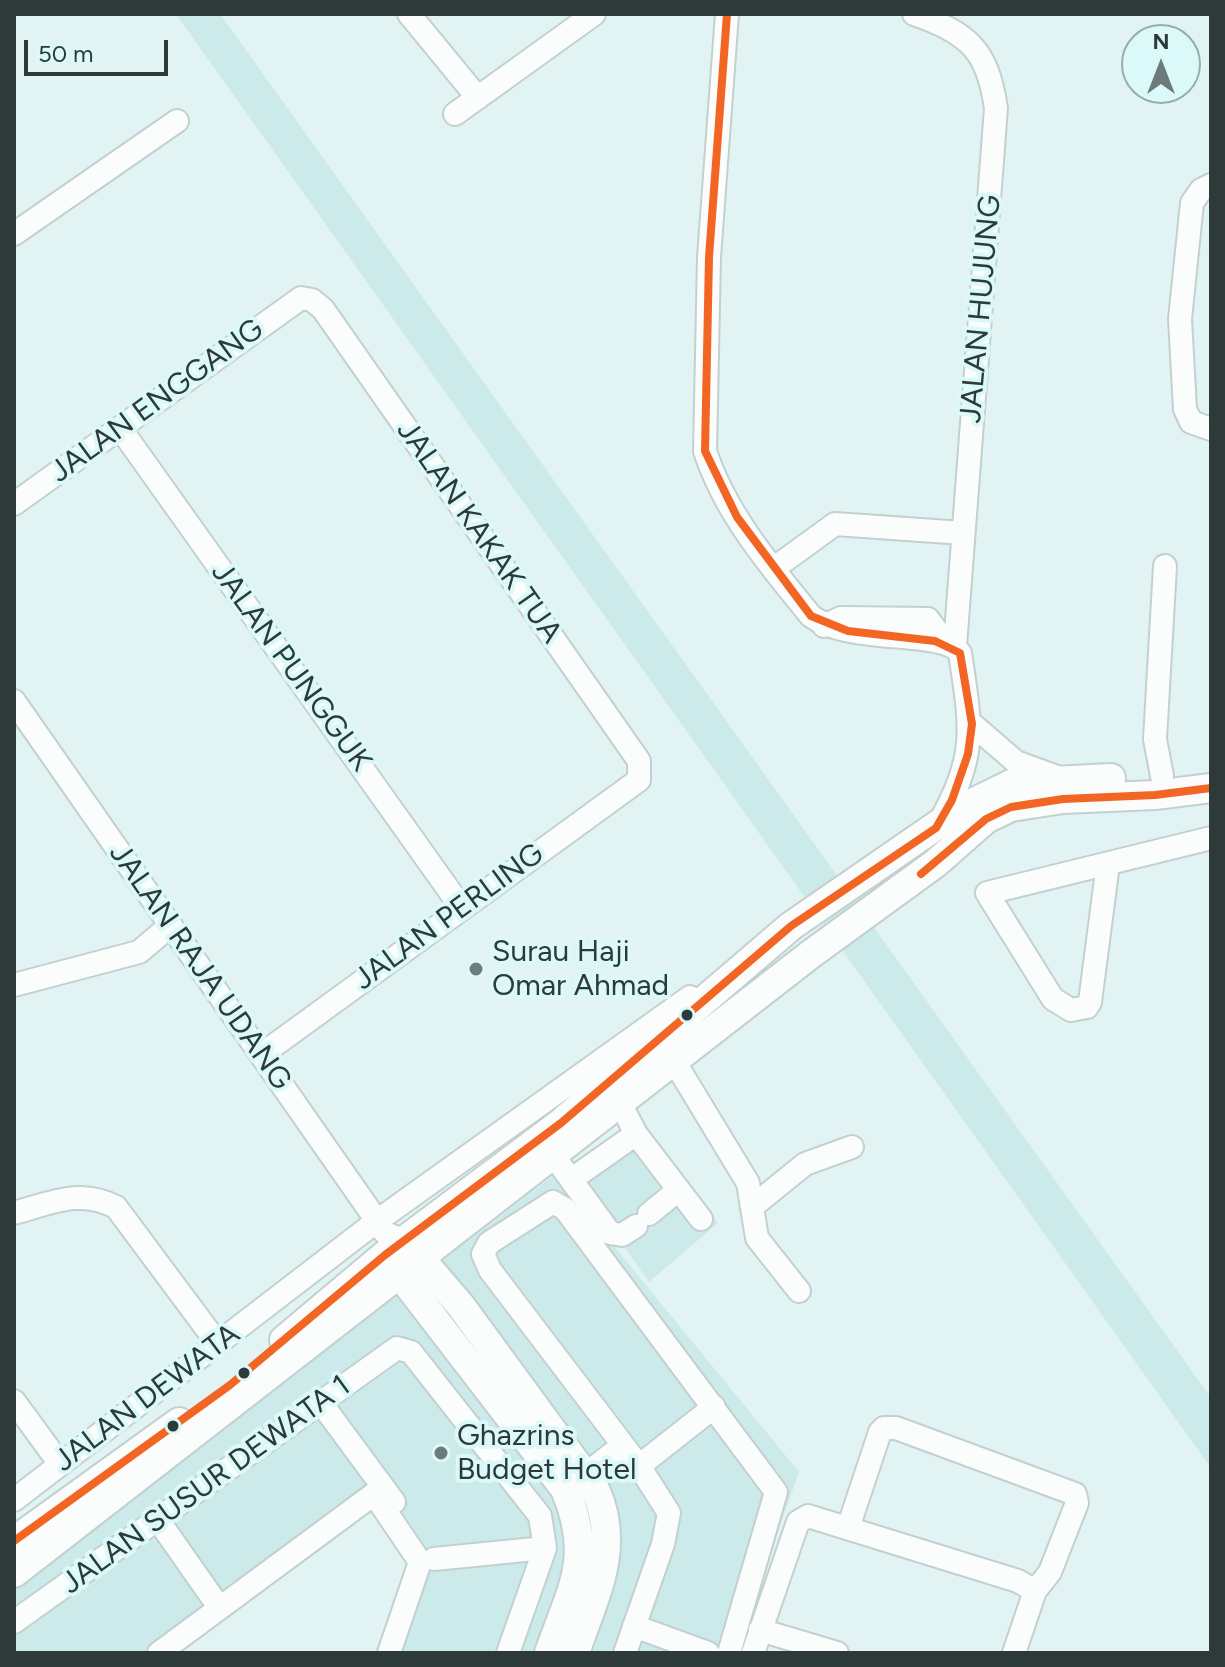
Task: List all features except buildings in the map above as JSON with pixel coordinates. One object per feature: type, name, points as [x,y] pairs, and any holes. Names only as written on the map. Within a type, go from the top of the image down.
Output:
[{"type":"main road","points":[[14,1573],[395,1247],[553,1155],[811,954],[929,844],[962,808],[1013,783],[1211,771]]},
{"type":"main road","points":[[14,1541],[230,1385],[395,1247],[561,1123],[791,926],[929,844],[1011,807],[1049,800],[1155,795],[1211,788]]},
{"type":"main road","points":[[395,1247],[461,1306],[572,1478],[601,1503],[608,1537],[607,1557],[575,1653]]},
{"type":"main road","points":[[549,1653],[580,1567],[581,1545],[572,1478]]},
{"type":"street","points":[[409,14],[478,98]]},
{"type":"street","points":[[455,114],[594,14]]},
{"type":"street","points":[[727,14],[709,257],[703,431],[715,481],[811,616],[863,636],[950,644]]},
{"type":"street","name":"JALAN HUJUNG","points":[[914,14],[941,24],[985,59],[996,108],[963,533],[950,644],[960,653],[972,724],[968,754],[952,800],[929,844]]},
{"type":"street","points":[[14,234],[177,121]]},
{"type":"street","points":[[1211,185],[1201,190],[1192,203],[1180,319],[1185,409],[1191,422],[1211,429]]},
{"type":"street","name":"JALAN ENGGANG","points":[[14,504],[301,298]]},
{"type":"street","name":"JALAN KAKAK TUA","points":[[301,298],[312,300],[332,322],[639,761],[639,780]]},
{"type":"street","name":"JALAN PUNGGUK","points":[[120,428],[461,907]]},
{"type":"street","points":[[777,566],[835,524],[963,533]]},
{"type":"street","points":[[1162,776],[1155,739],[1165,566]]},
{"type":"street","name":"JALAN RAJA UDANG","points":[[14,701],[395,1247]]},
{"type":"street","points":[[972,724],[1016,762],[1062,779]]},
{"type":"street","name":"JALAN PERLING","points":[[261,1055],[639,780]]},
{"type":"street","points":[[1108,864],[1090,1002],[1087,1007],[1071,1010],[1053,999],[987,893],[1211,838]]},
{"type":"street","points":[[14,985],[139,952],[171,925]]},
{"type":"street","points":[[674,1061],[748,1183],[757,1238],[799,1291]]},
{"type":"street","points":[[620,1103],[636,1134],[701,1219]]},
{"type":"street","points":[[572,1179],[636,1134]]},
{"type":"street","points":[[752,1207],[805,1164],[852,1147]]},
{"type":"street","points":[[553,1155],[610,1233],[622,1235],[677,1191]]},
{"type":"street","points":[[14,1213],[79,1196],[98,1198],[116,1207],[218,1344]]},
{"type":"street","points":[[625,1653],[667,1532],[669,1513],[639,1466],[490,1270],[483,1254],[489,1243],[543,1205],[553,1202],[565,1209],[776,1492],[729,1653]]},
{"type":"street","name":"JALAN DEWATA","points":[[14,1500],[218,1344],[395,1247]]},
{"type":"street","name":"JALAN SUSUR DEWATA 1","points":[[14,1622],[397,1348],[411,1352],[531,1505]]},
{"type":"street","points":[[14,1401],[60,1464]]},
{"type":"street","points":[[321,1403],[434,1559]]},
{"type":"street","points":[[639,1466],[714,1407]]},
{"type":"street","points":[[848,1528],[880,1432],[884,1428],[896,1428],[1075,1494],[1077,1503],[1050,1572],[1035,1591],[1014,1653]]},
{"type":"street","points":[[508,1653],[545,1548],[540,1516],[531,1505],[622,1446]]},
{"type":"street","points":[[142,1653],[377,1478]]},
{"type":"street","points":[[159,1653],[374,1494],[420,1562],[389,1653]]},
{"type":"street","points":[[753,1653],[798,1522],[808,1516],[1018,1581],[1035,1591]]},
{"type":"street","points":[[158,1520],[214,1600]]},
{"type":"street","points":[[434,1559],[545,1548]]},
{"type":"street","points":[[401,1653],[434,1559]]},
{"type":"street","points":[[634,1626],[708,1653]]},
{"type":"street","points":[[760,1630],[837,1653]]},
{"type":"shaded area","points":[[176,14],[220,14],[1211,1398],[1211,1468]]},
{"type":"shaded area","points":[[646,1130],[718,1223],[649,1282],[577,1180]]},
{"type":"shaded area","points":[[555,1174],[799,1472],[735,1653],[394,1653],[425,1561],[376,1488],[147,1653],[14,1653],[14,1591]]},
{"type":"transit line","points":[[14,1541],[230,1385],[385,1255],[561,1123],[791,926],[936,828],[952,800],[968,754],[972,724],[960,653],[935,641],[848,631],[811,616],[737,517],[705,451],[709,257],[727,14]]},
{"type":"transit line","points":[[921,874],[986,819],[1011,807],[1063,799],[1155,795],[1211,788]]},
{"type":"place","name":"Surau Haji Omar Ahmad","points":[[476,969]]},
{"type":"place","name":"Ghazrins Budget Hotel","points":[[441,1453]]}]
